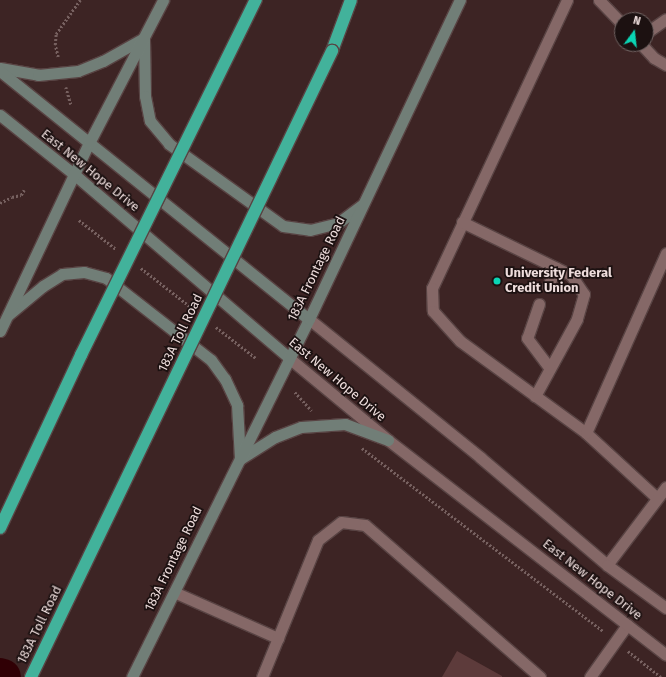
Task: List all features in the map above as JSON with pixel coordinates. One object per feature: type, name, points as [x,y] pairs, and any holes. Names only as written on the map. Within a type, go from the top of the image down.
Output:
[{"type":"highway","points":[[0,528],[81,355],[256,0]]},
{"type":"highway","name":"183A Toll Road","points":[[31,677],[332,51],[351,0]]},
{"type":"main road","points":[[0,331],[89,143],[163,0]]},
{"type":"main road","name":"183A Frontage Road","points":[[132,677],[309,319],[460,0]]},
{"type":"main road","points":[[0,68],[38,75],[78,71],[104,61],[144,38]]},
{"type":"main road","points":[[144,38],[145,96],[150,121],[169,144],[283,226],[310,230],[338,222],[365,202]]},
{"type":"main road","name":"East New Hope Drive","points":[[0,71],[309,319]]},
{"type":"main road","name":"East New Hope Drive","points":[[0,115],[75,175],[289,358]]},
{"type":"main road","points":[[8,315],[43,286],[62,274],[84,272],[106,278],[211,360],[225,379],[237,405],[240,459],[275,437],[301,427],[345,424],[388,440]]},
{"type":"street","points":[[567,0],[432,288],[434,311],[460,341],[586,433],[657,498]]},
{"type":"street","points":[[599,0],[614,16]]},
{"type":"street","points":[[654,27],[666,19]]},
{"type":"street","points":[[648,52],[654,58],[666,65]]},
{"type":"street","points":[[462,222],[571,275],[584,294],[577,319],[535,396]]},
{"type":"street","points":[[586,433],[666,253]]},
{"type":"street","points":[[548,286],[556,268]]},
{"type":"street","points":[[539,304],[527,338],[550,368]]},
{"type":"street","name":"East New Hope Drive","points":[[309,319],[481,458],[607,565],[666,608]]},
{"type":"street","name":"East New Hope Drive","points":[[289,358],[388,440],[666,655]]},
{"type":"street","points":[[607,565],[666,488]]},
{"type":"street","points":[[262,677],[318,540],[341,522],[365,525],[540,677]]},
{"type":"street","points":[[174,592],[278,638]]},
{"type":"street","points":[[590,677],[627,625]]},
{"type":"path","points":[[60,63],[55,45],[56,34],[80,0]]},
{"type":"path","points":[[66,84],[71,104]]},
{"type":"path","points":[[0,203],[12,196],[21,195],[24,190]]},
{"type":"path","points":[[79,220],[122,253]]},
{"type":"path","points":[[140,268],[195,311]]},
{"type":"path","points":[[213,325],[256,358]]},
{"type":"path","points":[[295,392],[314,413]]},
{"type":"path","points":[[361,447],[516,563],[661,677]]},
{"type":"shaded area","points":[[457,651],[502,676],[502,677],[442,677]]},
{"type":"place","name":"University Federal Credit Union","points":[[497,281]]}]
